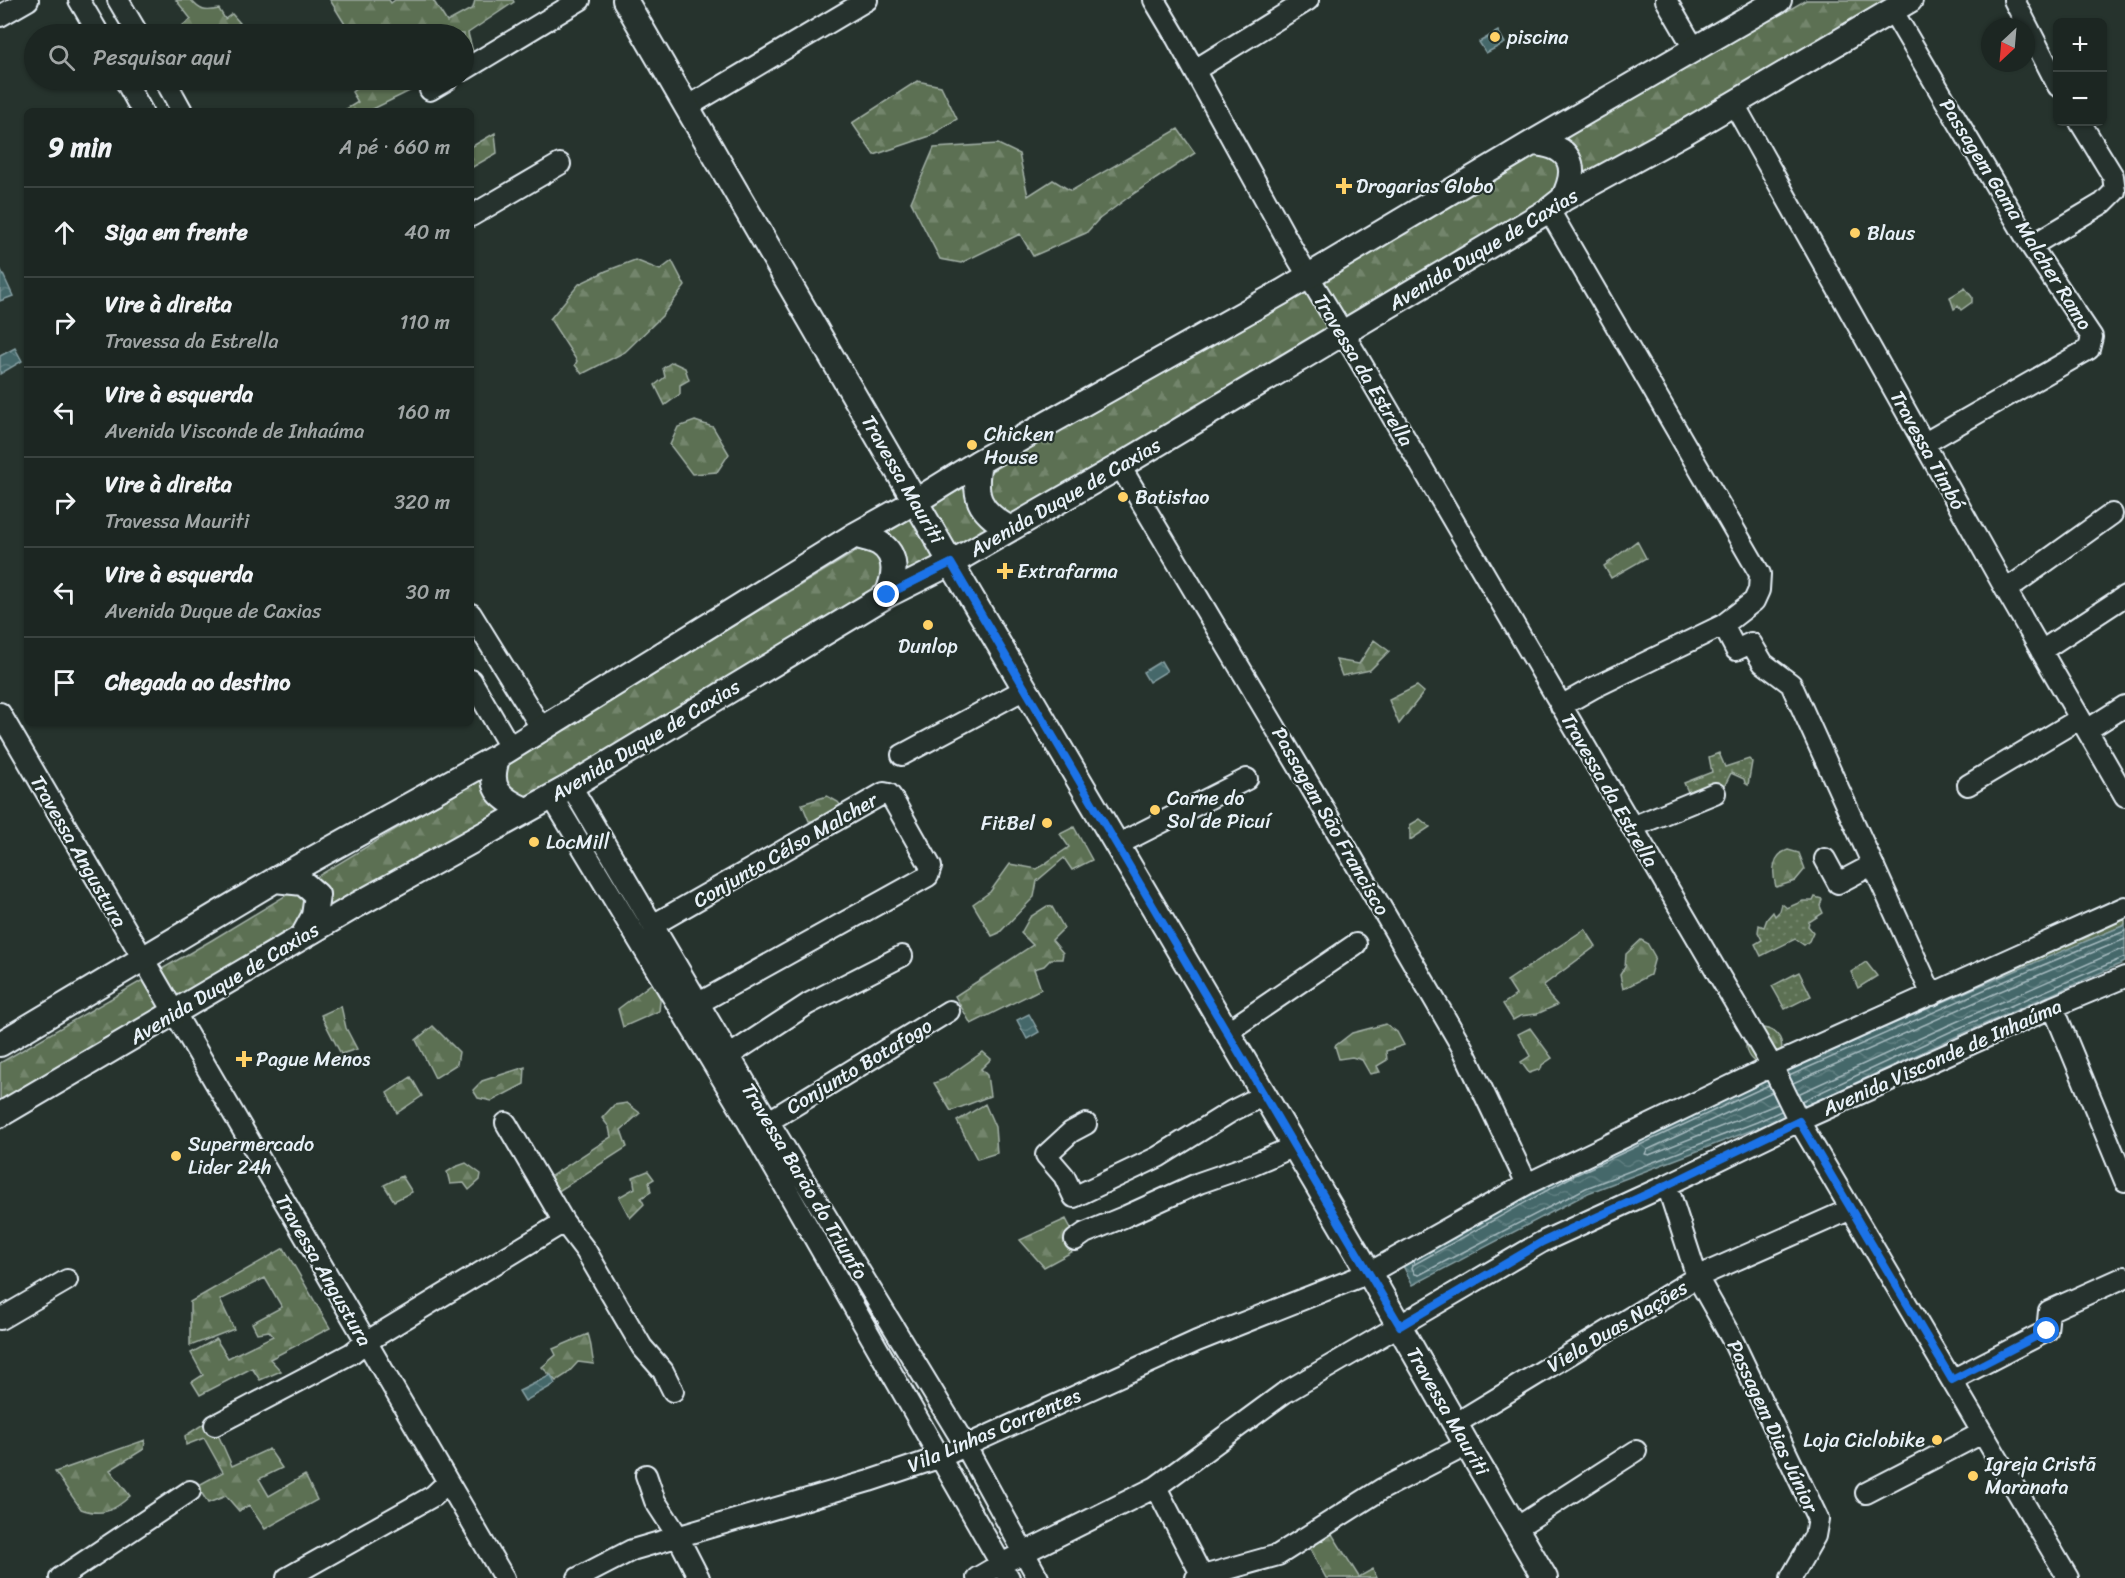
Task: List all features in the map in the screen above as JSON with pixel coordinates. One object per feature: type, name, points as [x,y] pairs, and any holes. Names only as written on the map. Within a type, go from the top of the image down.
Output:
[{"type":"main road","name":"Travessa Mauriti","points":[[625,0],[951,563],[1295,1146],[1545,1578]]},
{"type":"main road","points":[[0,1044],[275,880],[505,752],[855,535],[979,462],[1308,277],[1532,143],[1779,0]]},
{"type":"main road","name":"Avenida Duque de Caxias","points":[[0,1115],[303,936],[562,791],[887,595],[951,563],[1120,466],[1556,204],[1734,104],[1901,5]]},
{"type":"main road","points":[[1532,143],[1552,146],[1568,157],[1572,165],[1568,189],[1556,204]]},
{"type":"main road","points":[[979,462],[975,483],[980,504],[993,519],[1010,528]]},
{"type":"main road","points":[[855,535],[879,543],[892,557],[894,579],[887,595]]},
{"type":"main road","points":[[505,752],[492,773],[497,791],[511,804],[526,810]]},
{"type":"main road","points":[[275,880],[303,883],[317,895],[314,916],[303,936]]},
{"type":"street","points":[[0,16],[28,0]]},
{"type":"street","points":[[80,0],[93,24]]},
{"type":"street","points":[[118,0],[132,24]]},
{"type":"street","points":[[474,64],[580,0]]},
{"type":"street","name":"Travessa da Estrella","points":[[1154,0],[1195,70],[1308,277],[1772,1066],[1799,1119],[1851,1209],[2068,1578]]},
{"type":"street","points":[[1195,70],[1308,0]]},
{"type":"street","points":[[1666,0],[1695,50]]},
{"type":"street","points":[[2014,0],[2053,76]]},
{"type":"street","points":[[687,107],[856,3]]},
{"type":"street","name":"Passagem Gama Malcher Ramo","points":[[1901,5],[2031,246],[2092,337],[2089,349],[1924,442]]},
{"type":"street","points":[[134,90],[141,108]]},
{"type":"street","points":[[170,90],[180,108]]},
{"type":"street","name":"Travessa Timbó","points":[[1734,104],[2006,590],[2125,796]]},
{"type":"street","points":[[2031,246],[2103,203],[2115,191],[2110,170],[2082,126]]},
{"type":"street","points":[[474,214],[560,164]]},
{"type":"street","points":[[1556,204],[1760,574],[1759,590],[1754,601],[1723,625],[1561,706]]},
{"type":"street","name":"Passagem São Francisco","points":[[1120,466],[1462,1047],[1527,1184]]},
{"type":"street","points":[[2006,590],[2112,514]]},
{"type":"street","points":[[2041,651],[2125,596]]},
{"type":"street","points":[[474,619],[542,729]]},
{"type":"street","points":[[1723,625],[1736,650],[1751,643],[1763,663],[1791,684],[1932,995]]},
{"type":"street","points":[[474,686],[505,752]]},
{"type":"street","points":[[902,755],[1025,689]]},
{"type":"street","points":[[1968,785],[2083,724],[2125,706]]},
{"type":"street","name":"Travessa Angustura","points":[[0,713],[504,1578]]},
{"type":"street","points":[[1117,845],[1247,779]]},
{"type":"street","name":"Travessa Barão do Triunfo","points":[[562,791],[657,922],[704,1000],[748,1104],[774,1117],[964,1445],[1038,1578]]},
{"type":"street","name":"Travessa Barão do Triunfo","points":[[562,791],[748,1104],[1005,1571]]},
{"type":"street","name":"Conjunto Célso Malcher","points":[[657,922],[884,793],[889,794],[892,798],[931,867],[928,876],[704,1000]]},
{"type":"street","points":[[1632,827],[1715,793]]},
{"type":"street","points":[[1825,859],[1838,883],[1872,865]]},
{"type":"street","points":[[1372,1278],[1527,1184],[1772,1066],[2125,907]]},
{"type":"street","points":[[1227,1032],[1356,944]]},
{"type":"street","points":[[729,1055],[808,1004],[902,956]]},
{"type":"street","name":"Avenida Visconde de Inhaúma","points":[[976,1578],[1005,1571],[1024,1552],[1156,1487],[1284,1392],[1394,1316],[1542,1242],[1667,1185],[1799,1119],[2053,1006],[2125,977]]},
{"type":"street","points":[[2053,1006],[2125,1181]]},
{"type":"street","name":"Conjunto Botafogo","points":[[774,1117],[949,1011]]},
{"type":"street","points":[[1086,1124],[1071,1132],[1046,1155],[1064,1176],[1074,1197],[1158,1157],[1232,1111],[1264,1095]]},
{"type":"street","points":[[506,1123],[564,1222],[591,1259],[642,1347],[663,1371],[673,1391]]},
{"type":"street","points":[[1075,1240],[1085,1233],[1199,1183],[1251,1165],[1295,1146]]},
{"type":"street","name":"Viela Duas Nações","points":[[1461,1435],[1697,1277],[1667,1185]]},
{"type":"street","points":[[1697,1277],[1851,1209]]},
{"type":"street","points":[[215,1425],[352,1353],[366,1342],[564,1222]]},
{"type":"street","name":"Passagem Dias Júnior","points":[[1697,1277],[1732,1339],[1818,1518],[1815,1536],[1791,1578]]},
{"type":"street","points":[[1952,1380],[2047,1331],[2049,1311],[2125,1277]]},
{"type":"street","name":"Vila Linhas Correntes","points":[[578,1578],[632,1550],[677,1535],[941,1457],[1197,1341],[1372,1278]]},
{"type":"street","points":[[0,1318],[67,1280]]},
{"type":"street","points":[[1866,1493],[1982,1433]]},
{"type":"street","points":[[1156,1487],[1199,1577],[1278,1555],[1382,1489],[1461,1435]]},
{"type":"street","points":[[1516,1528],[1635,1451]]},
{"type":"street","points":[[646,1475],[655,1500],[677,1535],[699,1578]]},
{"type":"street","points":[[287,1578],[433,1496],[448,1482]]},
{"type":"street","points":[[60,1578],[190,1491]]},
{"type":"green space","points":[[176,0],[191,0],[203,10],[219,9],[225,19],[232,14],[240,23],[184,24],[191,19]]},
{"type":"green space","points":[[330,0],[389,0],[391,3],[395,0],[433,0],[447,22],[473,8],[475,0],[513,0],[514,2],[474,29],[474,24],[345,24]]},
{"type":"green space","points":[[1806,0],[1893,0],[1343,323],[941,555],[575,772],[0,1101],[0,1063],[212,940],[915,516],[1317,280]]},
{"type":"green space","points":[[917,81],[941,86],[957,119],[930,136],[874,155],[852,123]]},
{"type":"green space","points":[[354,90],[412,90],[375,108],[348,108],[358,102],[352,92]]},
{"type":"green space","points":[[1178,129],[1195,153],[1130,196],[1098,220],[1086,233],[1033,256],[1020,234],[961,263],[940,259],[911,202],[934,148],[998,144],[1019,154],[1028,196],[1053,180],[1071,191]]},
{"type":"green space","points":[[495,133],[497,153],[474,166],[474,145]]},
{"type":"green space","points":[[635,260],[660,270],[672,261],[685,286],[662,316],[625,352],[582,374],[575,365],[577,361],[550,319],[579,284]]},
{"type":"green space","points":[[1965,288],[1972,297],[1972,302],[1961,310],[1958,306],[1954,309],[1950,297]]},
{"type":"green space","points":[[672,362],[685,368],[689,380],[680,385],[680,394],[665,405],[655,385],[665,377],[663,368]]},
{"type":"green space","points":[[695,421],[713,427],[729,454],[717,472],[692,474],[670,445],[678,427]]},
{"type":"green space","points":[[1637,541],[1646,558],[1611,578],[1604,566]]},
{"type":"green space","points":[[1374,640],[1389,651],[1370,670],[1342,676],[1336,660],[1359,664]]},
{"type":"green space","points":[[1417,686],[1424,692],[1399,724],[1389,700]]},
{"type":"green space","points":[[1719,753],[1725,767],[1749,759],[1752,762],[1748,785],[1744,779],[1731,773],[1723,789],[1725,793],[1690,796],[1684,783],[1712,772],[1709,757]]},
{"type":"green space","points":[[827,796],[838,802],[845,811],[819,821],[809,821],[802,804]]},
{"type":"green space","points":[[1420,819],[1430,827],[1410,840],[1410,825]]},
{"type":"green space","points":[[1074,827],[1092,860],[1072,870],[1064,858],[1037,881],[1034,897],[999,933],[992,936],[973,904],[990,892],[1010,864],[1037,869],[1069,847],[1060,834]]},
{"type":"green space","points":[[1788,850],[1799,853],[1805,869],[1795,881],[1776,887],[1774,865],[1779,856]]},
{"type":"green space","points":[[1815,897],[1822,899],[1820,906],[1823,913],[1809,922],[1808,926],[1813,932],[1809,941],[1804,945],[1795,939],[1761,956],[1755,944],[1762,940],[1758,932],[1759,925],[1764,927],[1773,912],[1775,916],[1780,911],[1782,904],[1787,908],[1803,901],[1813,901]]},
{"type":"green space","points":[[1047,906],[1052,907],[1064,928],[1052,940],[1063,953],[1062,959],[1051,959],[1044,966],[1034,969],[1041,989],[971,1024],[955,996],[1033,945],[1021,933],[1030,917]]},
{"type":"green space","points":[[2125,910],[2125,925],[1792,1068],[1790,1061]]},
{"type":"green space","points":[[1585,929],[1596,946],[1544,985],[1549,996],[1557,1005],[1537,1014],[1520,1016],[1513,1020],[1503,1004],[1516,995],[1507,981]]},
{"type":"green space","points":[[1641,940],[1647,943],[1655,957],[1650,975],[1623,989],[1620,975],[1625,967],[1626,954]]},
{"type":"green space","points":[[1866,962],[1877,976],[1858,988],[1851,972]]},
{"type":"green space","points":[[1799,972],[1811,996],[1785,1009],[1772,986]]},
{"type":"green space","points":[[651,984],[661,991],[659,1011],[623,1027],[618,1009]]},
{"type":"green space","points":[[341,1006],[346,1028],[357,1049],[341,1054],[321,1015]]},
{"type":"green space","points":[[1386,1024],[1397,1032],[1404,1045],[1386,1051],[1387,1060],[1377,1066],[1380,1072],[1370,1074],[1362,1060],[1352,1057],[1339,1059],[1335,1046],[1352,1033]]},
{"type":"green space","points":[[433,1026],[459,1052],[457,1064],[435,1078],[416,1040]]},
{"type":"green space","points":[[1530,1028],[1552,1058],[1542,1065],[1541,1069],[1529,1073],[1521,1062],[1530,1056],[1518,1034]]},
{"type":"green space","points":[[1763,1028],[1776,1033],[1781,1043],[1781,1053],[1756,1063],[1748,1053],[1746,1043],[1752,1034]]},
{"type":"green space","points":[[983,1052],[991,1059],[981,1069],[987,1075],[990,1096],[951,1111],[934,1083],[944,1079]]},
{"type":"green space","points":[[525,1067],[524,1084],[492,1101],[478,1098],[473,1090],[482,1081]]},
{"type":"green space","points":[[411,1077],[422,1096],[397,1113],[387,1093]]},
{"type":"green space","points":[[627,1103],[640,1113],[621,1130],[627,1147],[557,1192],[545,1180],[611,1137],[609,1127],[602,1118],[614,1105]]},
{"type":"green space","points":[[985,1104],[995,1127],[997,1153],[977,1159],[957,1121]]},
{"type":"green space","points":[[466,1163],[481,1174],[480,1180],[469,1190],[464,1183],[450,1184],[447,1172]]},
{"type":"green space","points":[[648,1171],[654,1179],[649,1182],[651,1192],[641,1198],[644,1204],[630,1218],[619,1197],[635,1188],[633,1177]]},
{"type":"green space","points":[[402,1176],[412,1192],[394,1201],[384,1185]]},
{"type":"green space","points":[[1066,1219],[1081,1247],[1044,1267],[1020,1240]]},
{"type":"green space","points":[[284,1248],[330,1328],[270,1359],[281,1371],[260,1380],[252,1368],[200,1395],[192,1382],[203,1375],[191,1353],[216,1339],[228,1358],[273,1336],[269,1331],[257,1333],[252,1323],[282,1307],[265,1278],[220,1300],[234,1329],[190,1346],[190,1302]]},
{"type":"green space","points":[[588,1334],[594,1364],[578,1362],[567,1374],[556,1381],[542,1367],[556,1355],[553,1349]]},
{"type":"green space","points":[[211,1419],[232,1466],[269,1449],[282,1468],[259,1479],[269,1496],[305,1475],[317,1500],[265,1529],[249,1505],[239,1511],[226,1496],[208,1503],[197,1486],[223,1472],[204,1438],[186,1445],[185,1436]]},
{"type":"green space","points":[[145,1440],[144,1449],[110,1470],[130,1496],[108,1511],[95,1512],[81,1509],[55,1472]]},
{"type":"green space","points":[[1330,1531],[1359,1577],[1373,1569],[1377,1578],[1326,1578],[1307,1543]]},
{"type":"water","name":"piscina","points":[[1498,31],[1505,43],[1486,53],[1479,42]]},
{"type":"water","points":[[0,271],[13,296],[0,301]]},
{"type":"water","points":[[15,348],[22,361],[0,374],[0,356]]},
{"type":"water","points":[[1161,661],[1167,671],[1149,682],[1143,672]]},
{"type":"water","points":[[2125,925],[2125,962],[1760,1127],[1588,1193],[1413,1285],[1402,1264],[1570,1171],[1743,1090]]},
{"type":"water","points":[[1029,1014],[1039,1032],[1027,1039],[1017,1020]]},
{"type":"water","points":[[551,1375],[555,1384],[525,1401],[519,1391]]},
{"type":"place","name":"piscina","points":[[1495,37]]},
{"type":"place","name":"Drogarias Globo","points":[[1344,186]]},
{"type":"place","name":"Blaus","points":[[1855,233]]},
{"type":"place","name":"Chicken House","points":[[972,445]]},
{"type":"place","name":"Batistao","points":[[1123,497]]},
{"type":"place","name":"Extrafarma","points":[[1005,571]]},
{"type":"place","name":"Dunlop","points":[[928,625]]},
{"type":"place","name":"Carne do Sol de Picuí","points":[[1155,810]]},
{"type":"place","name":"FitBel","points":[[1047,823]]},
{"type":"place","name":"LocMill","points":[[534,842]]},
{"type":"place","name":"Pague Menos","points":[[244,1059]]},
{"type":"place","name":"Supermercado Lider 24h","points":[[176,1156]]},
{"type":"place","name":"Loja Ciclobike","points":[[1937,1440]]},
{"type":"place","name":"Igreja Cristã Maranata","points":[[1973,1476]]},
{"type":"route","points":[[887,595],[951,563],[1400,1326],[1542,1242],[1799,1121],[1952,1380],[2047,1331]]}]
